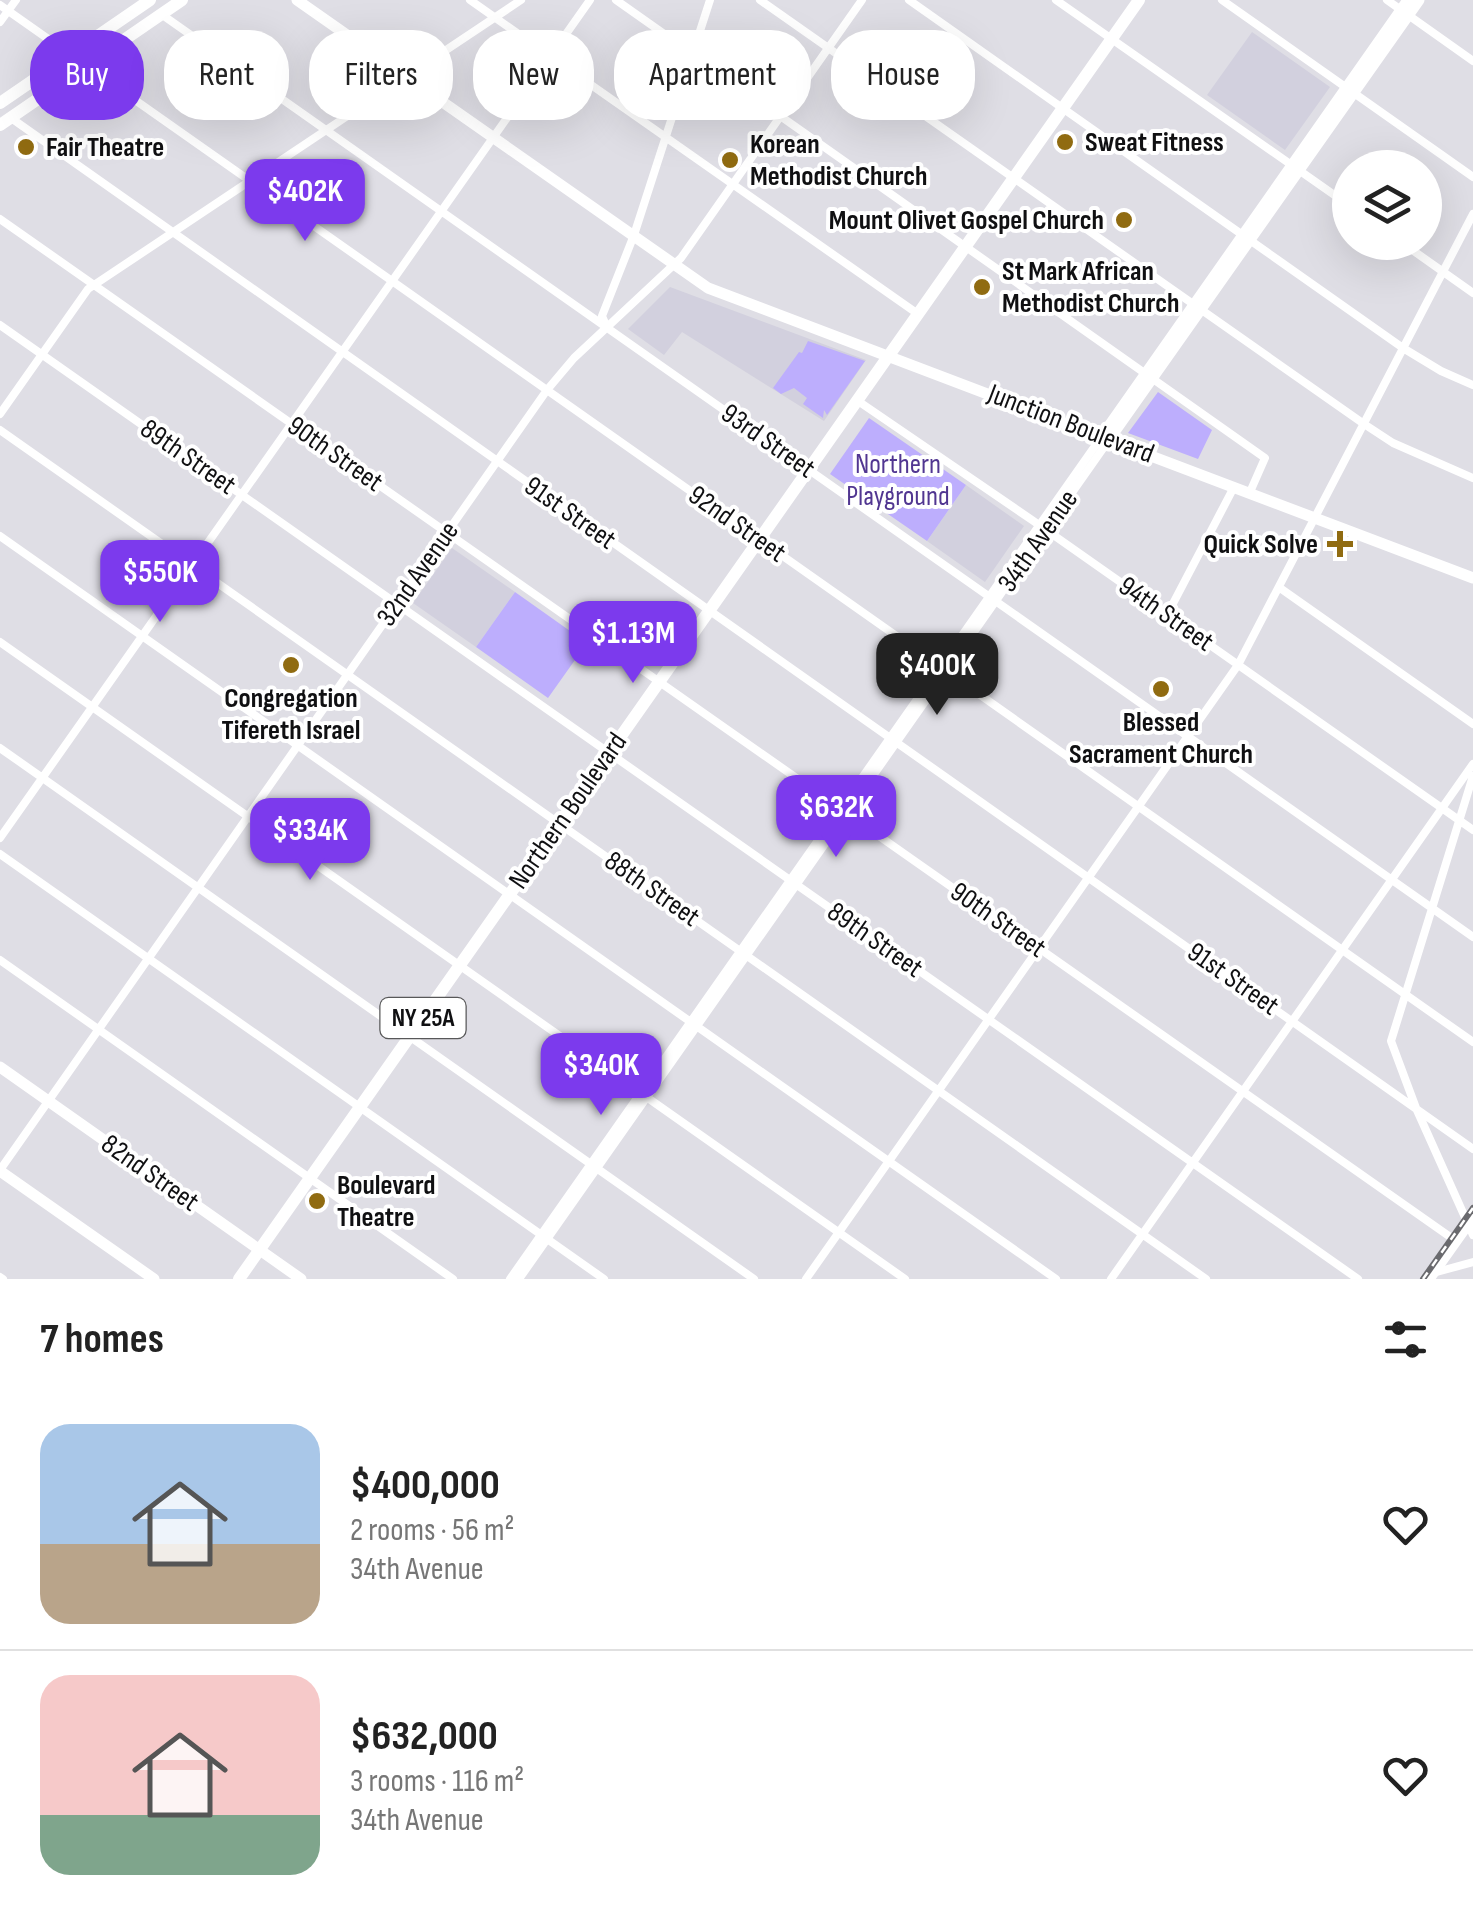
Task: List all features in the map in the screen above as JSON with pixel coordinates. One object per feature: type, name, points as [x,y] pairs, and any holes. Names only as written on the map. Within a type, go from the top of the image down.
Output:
[{"type":"main road","points":[[138,30],[182,0]]},
{"type":"main road","points":[[297,0],[341,30]]},
{"type":"main road","name":"Northern Boulevard","points":[[240,1279],[1139,0]]},
{"type":"main road","name":"34th Avenue","points":[[1106,437],[1406,8],[1419,0]]},
{"type":"main road","points":[[105,30],[147,1]]},
{"type":"main road","points":[[0,103],[30,82]]},
{"type":"main road","points":[[5,122],[30,104]]},
{"type":"main road","points":[[453,108],[674,264]]},
{"type":"main road","name":"Junction Boulevard","points":[[674,264],[708,288],[1473,578]]},
{"type":"main road","name":"82nd Street","points":[[0,1067],[301,1279]]},
{"type":"main road","points":[[0,1170],[154,1279]]},
{"type":"main road","points":[[1431,1276],[1471,1225]]},
{"type":"street","points":[[0,22],[4,8],[16,0]]},
{"type":"street","points":[[470,0],[513,30]]},
{"type":"street","points":[[453,46],[521,0]]},
{"type":"street","points":[[569,30],[590,0]]},
{"type":"street","points":[[616,0],[658,30]]},
{"type":"street","points":[[701,30],[710,0]]},
{"type":"street","points":[[760,0],[1364,424],[1393,443],[1473,478]]},
{"type":"street","name":"32nd Avenue","points":[[811,74],[862,0]]},
{"type":"street","points":[[909,0],[1403,348],[1473,385]]},
{"type":"street","points":[[1056,0],[1332,194]]},
{"type":"street","points":[[1222,0],[1473,177]]},
{"type":"street","points":[[1387,0],[1406,8],[1473,60]]},
{"type":"street","name":"92nd Street","points":[[4,8],[36,30]]},
{"type":"street","name":"93rd Street","points":[[161,14],[1473,936]]},
{"type":"street","points":[[594,87],[918,314]]},
{"type":"street","name":"92nd Street","points":[[144,107],[1473,1042]]},
{"type":"street","points":[[0,414],[94,284],[343,120]]},
{"type":"street","points":[[0,838],[504,120]]},
{"type":"street","points":[[607,327],[602,316],[634,236],[672,120]]},
{"type":"street","name":"32nd Avenue","points":[[0,1170],[547,390],[569,363],[674,264],[778,120]]},
{"type":"street","points":[[787,120],[1265,458],[1250,492]]},
{"type":"street","name":"91st Street","points":[[5,122],[497,462],[1473,1149]]},
{"type":"street","points":[[806,1279],[1238,665],[1473,214]]},
{"type":"street","name":"90th Street","points":[[0,219],[1456,1241]]},
{"type":"street","points":[[1426,260],[1473,293]]},
{"type":"street","name":"89th Street","points":[[0,325],[1358,1279]]},
{"type":"street","name":"94th Street","points":[[857,401],[1473,830]]},
{"type":"street","name":"88th Street","points":[[0,430],[1206,1279]]},
{"type":"street","name":"34th Avenue","points":[[510,1279],[544,1237],[1106,437]]},
{"type":"street","points":[[1167,615],[1234,487]]},
{"type":"street","points":[[0,536],[1056,1279]]},
{"type":"street","points":[[1280,588],[1473,724]]},
{"type":"street","points":[[0,642],[905,1279]]},
{"type":"street","points":[[0,748],[754,1279]]},
{"type":"street","points":[[1111,1279],[1473,764]]},
{"type":"street","points":[[1471,1225],[1416,1108],[1391,1041],[1473,776]]},
{"type":"street","points":[[0,854],[604,1279]]},
{"type":"street","points":[[0,960],[453,1279]]},
{"type":"street","name":"34th Avenue","points":[[519,1279],[544,1237]]},
{"type":"street","points":[[1431,1276],[1473,1262]]},
{"type":"shaded area","points":[[1252,32],[1330,87],[1285,150],[1207,95]]},
{"type":"shaded area","points":[[670,287],[866,360],[824,421],[682,332],[664,355],[628,329]]},
{"type":"shaded area","points":[[966,485],[1024,526],[985,582],[927,541]]},
{"type":"shaded area","points":[[452,548],[515,592],[476,647],[413,603]]},
{"type":"green space","points":[[808,341],[865,361],[827,415],[824,410],[823,418],[803,404],[807,398],[794,388],[781,394],[773,388]]},
{"type":"green space","points":[[1158,392],[1212,430],[1198,459],[1128,433]]},
{"type":"green space","name":"Northern Playground","points":[[869,418],[966,485],[927,541],[830,474]]},
{"type":"green space","points":[[515,592],[587,643],[548,698],[476,647]]},
{"type":"railway","points":[[1423,1279],[1473,1208]]},
{"type":"place","name":"Sweat Fitness","points":[[1065,142]]},
{"type":"place","name":"Fair Theatre","points":[[26,147]]},
{"type":"place","name":"Korean Methodist Church","points":[[730,160]]},
{"type":"place","name":"Mount Olivet Gospel Church","points":[[1124,220]]},
{"type":"place","name":"St Mark African Methodist Church","points":[[982,287]]},
{"type":"place","name":"Quick Solve","points":[[1340,544]]},
{"type":"place","name":"Congregation Tifereth Israel","points":[[291,665]]},
{"type":"place","name":"Blessed Sacrament Church","points":[[1161,689]]},
{"type":"place","name":"Boulevard Theatre","points":[[317,1201]]}]
